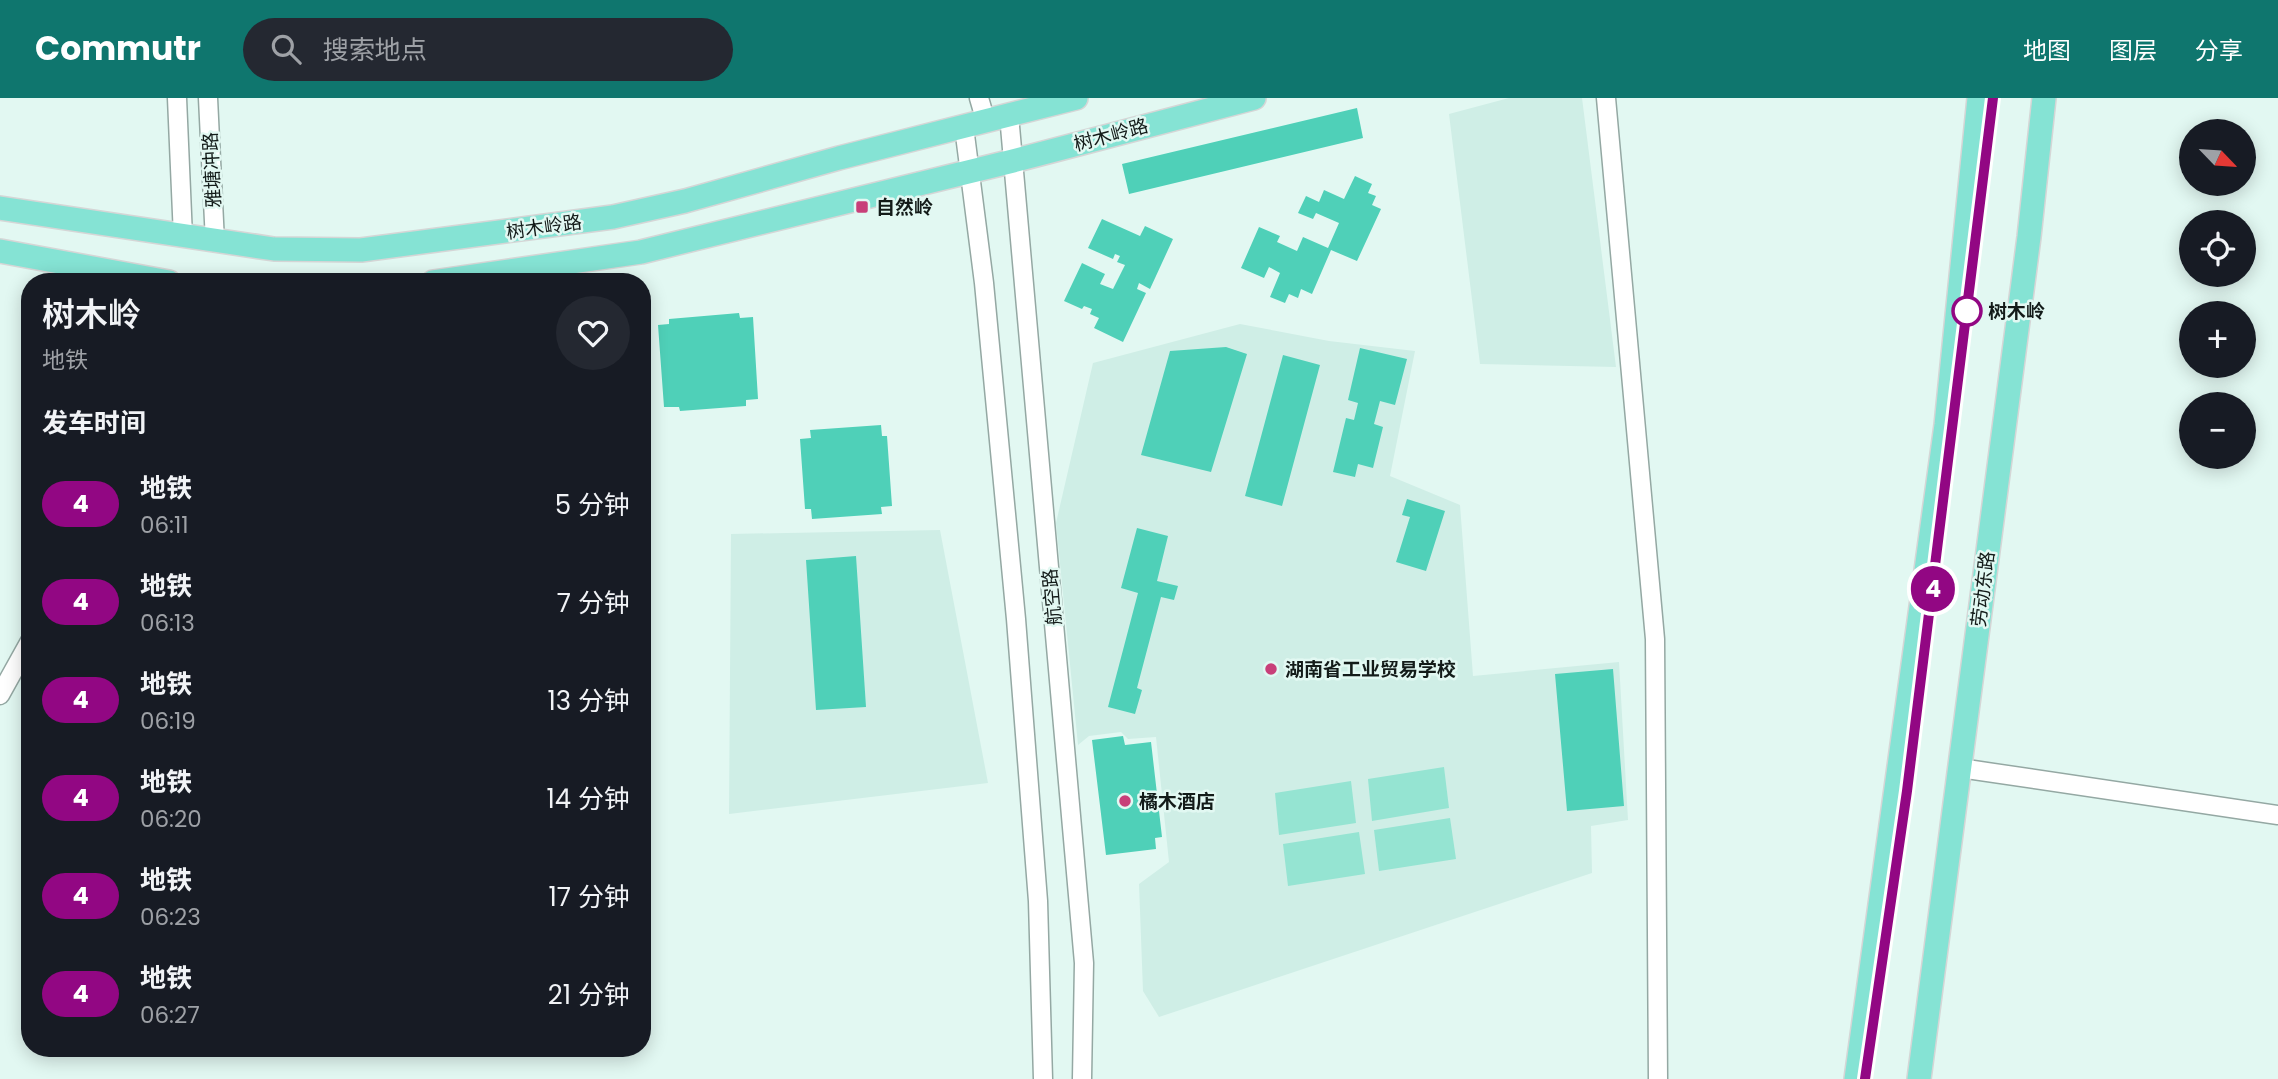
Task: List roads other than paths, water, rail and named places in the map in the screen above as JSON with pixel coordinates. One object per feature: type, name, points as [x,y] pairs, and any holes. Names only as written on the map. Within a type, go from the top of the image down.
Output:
[{"type":"main road","name":"树木岭路","points":[[0,208],[274,249],[361,250],[614,217],[685,201],[839,158],[1076,98]]},
{"type":"main road","name":"树木岭路","points":[[495,273],[641,252],[1254,98]]},
{"type":"main road","name":"劳动东路","points":[[1919,1079],[2029,237],[2044,98]]},
{"type":"main road","points":[[1856,1079],[1946,425],[1978,100]]},
{"type":"main road","points":[[0,251],[120,273]]},
{"type":"street","name":"雅塘冲路","points":[[177,98],[183,237]]},
{"type":"street","name":"雅塘冲路","points":[[208,98],[215,242]]},
{"type":"street","name":"航空路","points":[[979,98],[968,171],[984,283],[1017,632],[1038,901],[1043,1079]]},
{"type":"street","points":[[1606,98],[1655,639],[1658,1079]]},
{"type":"street","name":"航空路","points":[[1009,115],[1084,963],[1082,1079]]},
{"type":"street","points":[[0,695],[21,657]]},
{"type":"street","points":[[1960,768],[2278,815]]},
{"type":"metro line","name":"4","points":[[1865,1079],[1907,791],[1993,98]]},
{"type":"place","name":"自然岭","points":[[862,207]]},
{"type":"place","name":"树木岭","points":[[1967,311]]},
{"type":"place","name":"湖南省工业贸易学校","points":[[1271,669]]},
{"type":"place","name":"橘木酒店","points":[[1125,801]]}]
